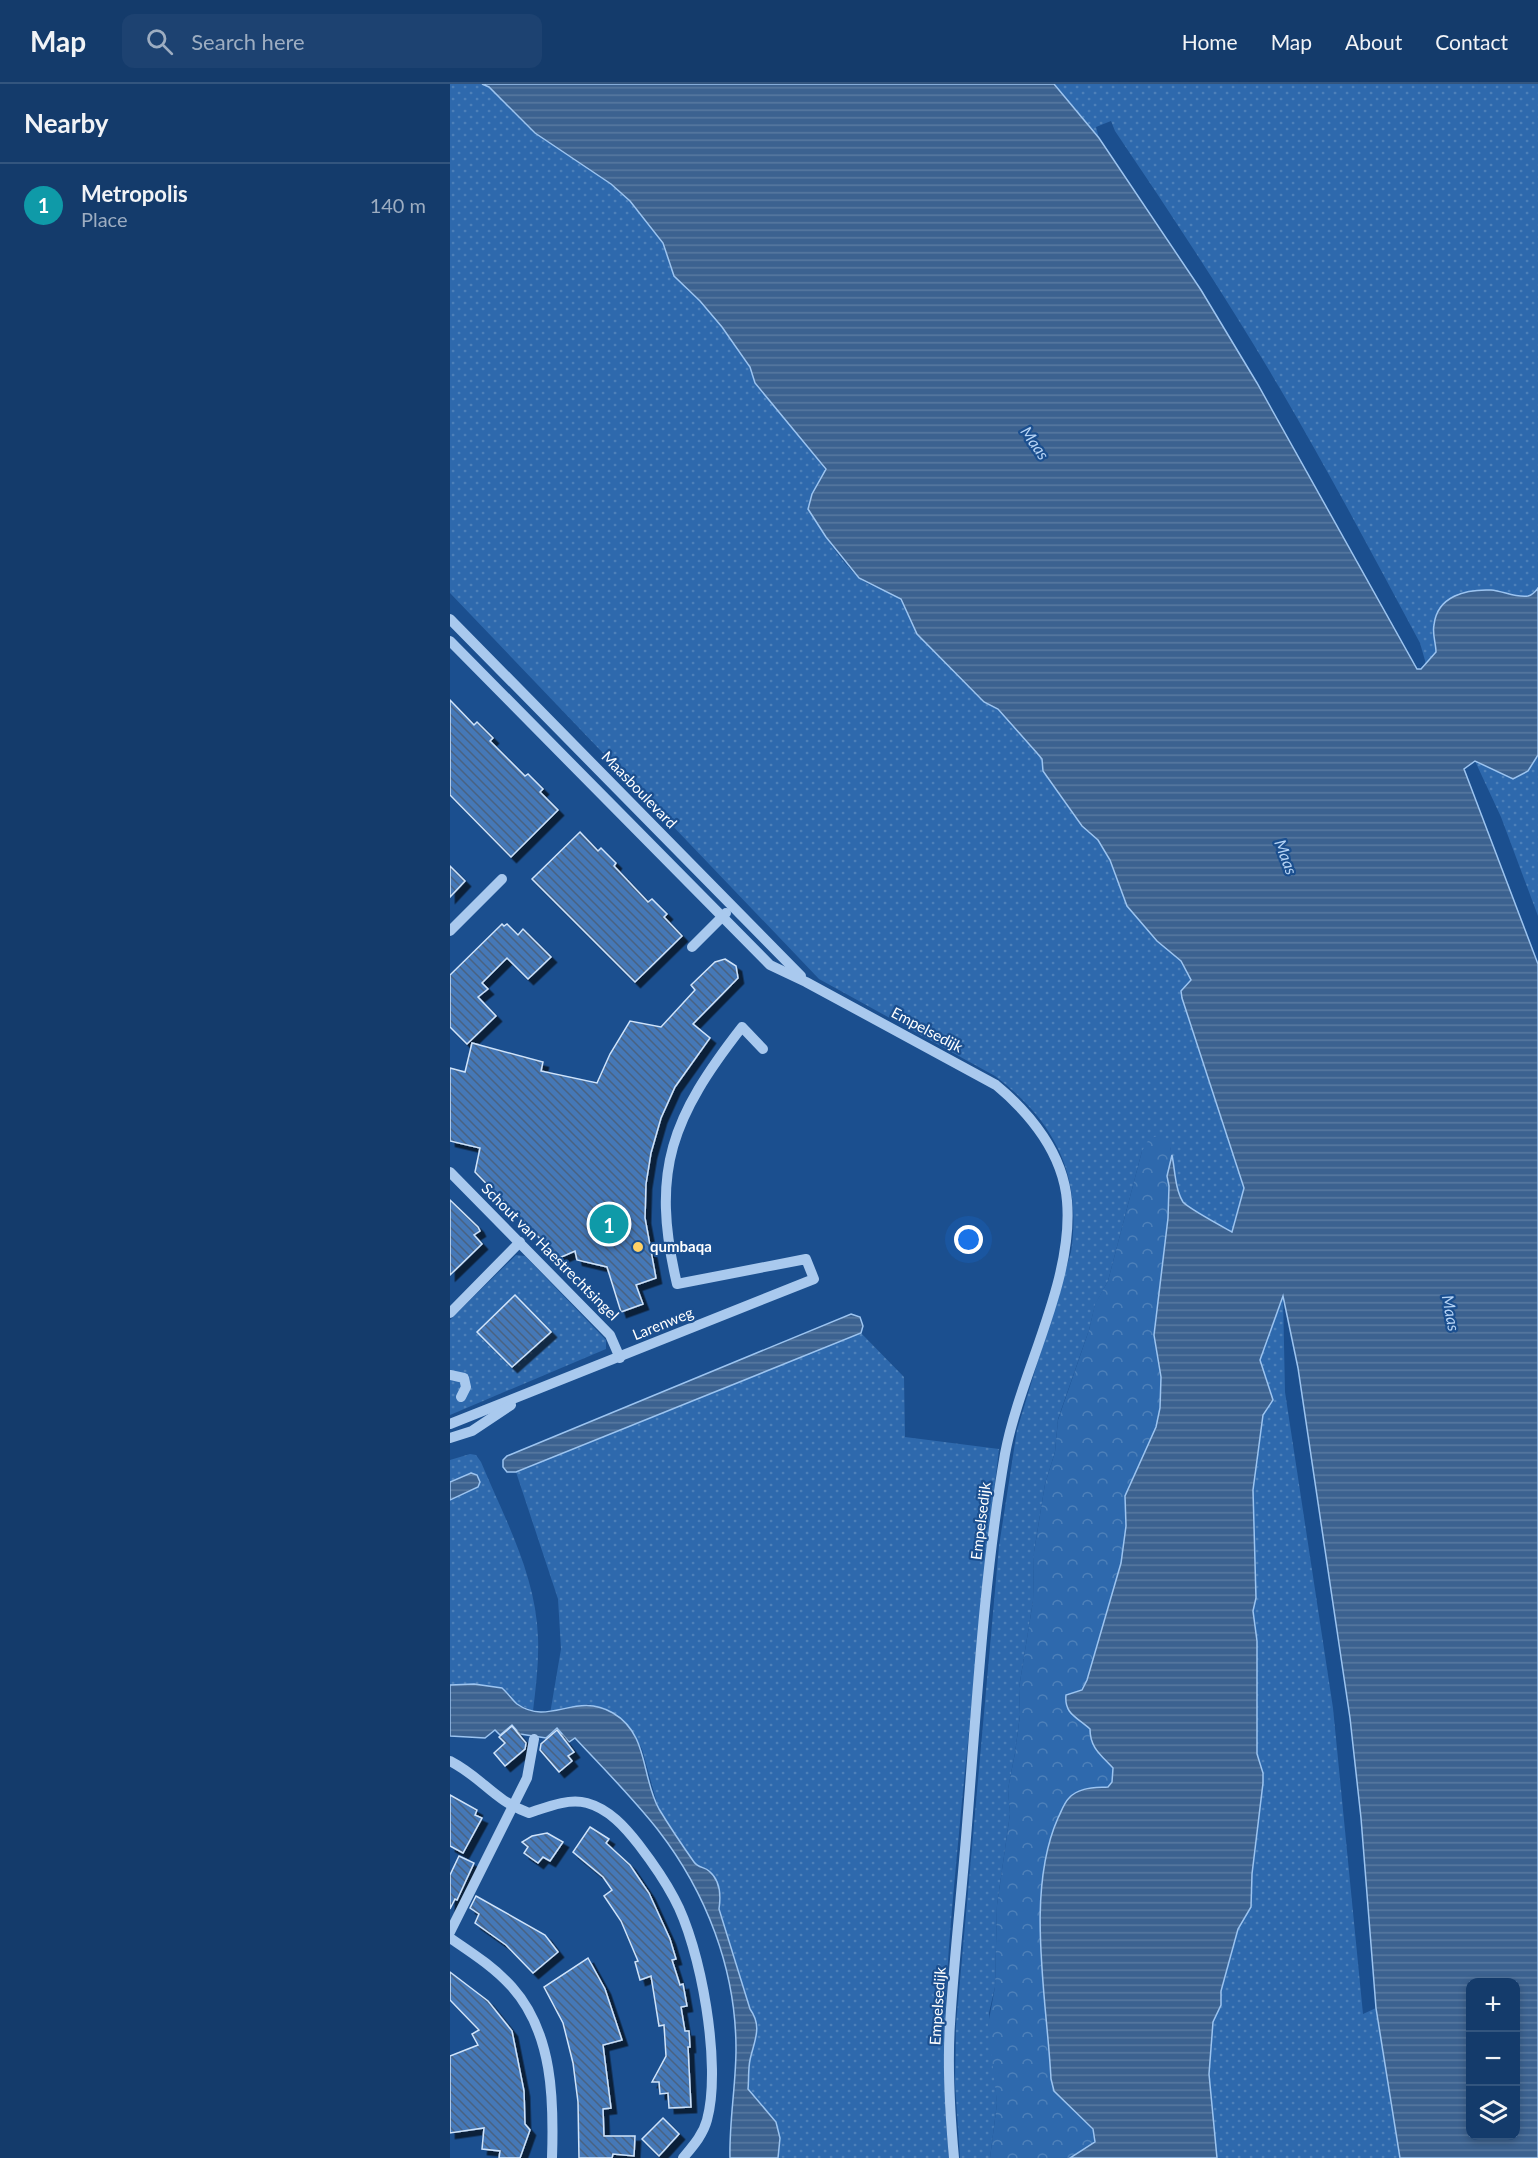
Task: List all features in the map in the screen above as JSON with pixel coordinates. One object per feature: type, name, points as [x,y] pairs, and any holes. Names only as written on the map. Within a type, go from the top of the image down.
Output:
[{"type":"street","name":"Maasboulevard","points":[[450,619],[806,982]]},
{"type":"street","name":"Maasboulevard","points":[[450,641],[770,965],[849,1006]]},
{"type":"street","points":[[450,931],[502,879]]},
{"type":"street","points":[[692,947],[732,907]]},
{"type":"street","name":"Empelsedijk","points":[[849,1006],[945,1056],[996,1085],[1013,1099],[1048,1145],[1060,1168],[1067,1200],[1063,1263],[1021,1389],[1006,1452],[995,1522],[949,2027],[954,2158]]},
{"type":"street","name":"Larenweg","points":[[450,1424],[814,1279],[806,1259],[677,1284],[667,1243],[665,1198],[670,1156],[686,1108],[706,1074],[742,1027],[763,1049]]},
{"type":"street","name":"Schout van Haestrechtsingel","points":[[450,1172],[610,1335],[620,1358]]},
{"type":"street","points":[[450,1313],[520,1242]]},
{"type":"street","points":[[450,1375],[464,1378],[465,1387],[461,1397]]},
{"type":"street","name":"Larenweg","points":[[450,1438],[472,1431],[523,1396]]},
{"type":"street","points":[[450,1932],[527,1778],[534,1739]]},
{"type":"street","points":[[450,1761],[469,1771],[497,1798],[511,1807],[529,1813],[559,1803],[585,1802],[607,1812],[632,1837],[675,1900],[696,1958],[708,2020],[711,2072],[707,2119],[698,2140],[683,2158]]},
{"type":"street","points":[[450,1938],[482,1960],[513,1988],[532,2017],[545,2050],[551,2084],[552,2158]]},
{"type":"green space","points":[[450,84],[482,84],[489,87],[535,133],[611,184],[630,201],[663,243],[670,266],[686,289],[700,301],[722,327],[750,367],[755,383],[820,460],[826,473],[812,494],[808,508],[837,553],[864,582],[891,593],[903,603],[984,702],[998,709],[1042,759],[1043,771],[1081,826],[1098,840],[1110,860],[1127,906],[1157,941],[1181,961],[1191,980],[1181,991],[1182,998],[1244,1188],[1232,1232],[1184,1202],[1176,1183],[1170,1147],[1142,1151],[1108,1281],[1095,1305],[1089,1330],[1058,1419],[1055,1452],[1045,1484],[1034,1552],[1033,1601],[1019,1688],[1020,1715],[1008,1789],[1010,1814],[997,1905],[995,1987],[989,2013],[997,2103],[990,2158],[960,2158],[955,2083],[956,2025],[999,1546],[1017,1430],[1071,1252],[1072,1199],[1068,1175],[1049,1132],[1034,1112],[995,1076],[819,979],[450,593]]},
{"type":"green space","points":[[1054,84],[1538,84],[1538,588],[1533,595],[1526,597],[1491,590],[1459,593],[1436,613],[1433,627],[1436,652],[1424,667],[1426,664],[1420,643],[1369,548],[1300,423],[1222,293],[1115,131],[1111,121],[1096,127],[1099,138]]},
{"type":"green space","points":[[1538,755],[1538,916],[1501,817],[1475,761],[1513,779],[1528,771]]},
{"type":"green space","points":[[1157,1136],[1170,1147],[1172,1155],[1167,1176],[1168,1218],[1154,1335],[1161,1377],[1160,1408],[1156,1427],[1125,1496],[1126,1526],[1121,1563],[1087,1680],[1082,1690],[1066,1695],[1069,1711],[1090,1729],[1094,1746],[1113,1768],[1112,1782],[1108,1787],[1081,1790],[1062,1815],[1053,1832],[1046,1858],[1042,1888],[1042,1954],[1051,2079],[1054,2092],[1093,2130],[1095,2142],[1070,2158],[990,2158],[997,2103],[988,2025],[995,1987],[997,1905],[1010,1814],[1008,1789],[1020,1715],[1019,1688],[1033,1601],[1034,1552],[1045,1484],[1055,1452],[1058,1420],[1089,1330],[1095,1304],[1108,1281],[1142,1151],[1149,1139]]},
{"type":"green space","points":[[516,1255],[525,1256],[606,1340],[606,1349],[450,1415],[450,1320]]},
{"type":"green space","points":[[1283,1296],[1285,1392],[1333,1708],[1363,2014],[1376,2008],[1400,2158],[1217,2158],[1209,2074],[1213,2022],[1221,2005],[1221,1991],[1238,1929],[1251,1907],[1252,1874],[1263,1783],[1263,1773],[1257,1754],[1257,1641],[1253,1611],[1256,1598],[1253,1490],[1263,1415],[1273,1400],[1260,1360]]},
{"type":"green space","points":[[861,1333],[904,1377],[905,1437],[999,1449],[975,1669],[950,1935],[944,2068],[949,2158],[778,2158],[780,2138],[776,2122],[748,2089],[749,2063],[756,2034],[756,2022],[719,1909],[721,1895],[709,1870],[696,1865],[658,1807],[642,1749],[630,1728],[616,1715],[588,1704],[550,1714],[561,1649],[558,1599],[516,1472]]},
{"type":"green space","points":[[470,1454],[476,1455],[481,1462],[509,1525],[531,1591],[538,1637],[533,1711],[515,1703],[510,1694],[474,1684],[450,1685],[450,1500],[477,1487],[470,1474],[450,1482],[450,1460]]},
{"type":"water","name":"Maas","points":[[482,84],[1054,84],[1099,138],[1201,290],[1257,383],[1417,669],[1421,669],[1436,652],[1433,631],[1436,615],[1441,607],[1454,596],[1472,591],[1491,590],[1528,596],[1538,588],[1538,755],[1528,771],[1513,779],[1475,761],[1464,769],[1538,964],[1538,2158],[1400,2158],[1376,2008],[1361,1818],[1350,1718],[1298,1368],[1283,1296],[1260,1360],[1273,1400],[1263,1415],[1253,1490],[1256,1598],[1253,1611],[1257,1641],[1257,1754],[1263,1773],[1263,1783],[1252,1874],[1251,1907],[1238,1929],[1221,1991],[1221,2005],[1213,2022],[1209,2074],[1217,2158],[1070,2158],[1095,2142],[1093,2129],[1054,2091],[1051,2079],[1041,1947],[1042,1879],[1048,1847],[1066,1802],[1073,1794],[1082,1790],[1108,1787],[1112,1782],[1113,1768],[1094,1746],[1090,1729],[1069,1711],[1066,1695],[1082,1690],[1087,1680],[1121,1563],[1126,1526],[1125,1496],[1156,1427],[1160,1408],[1161,1377],[1154,1335],[1168,1218],[1167,1176],[1172,1155],[1177,1185],[1183,1202],[1232,1232],[1244,1188],[1182,998],[1181,991],[1191,980],[1181,961],[1157,941],[1127,906],[1110,860],[1098,840],[1082,826],[1043,771],[1042,759],[998,709],[984,702],[917,634],[901,599],[859,578],[826,537],[808,509],[812,494],[826,469],[755,383],[750,367],[722,327],[674,276],[663,243],[630,201],[611,184],[535,133],[489,87]]},
{"type":"water","points":[[851,1314],[860,1317],[863,1326],[861,1333],[516,1472],[507,1472],[503,1467],[503,1460],[507,1456]]},
{"type":"water","points":[[471,1473],[477,1475],[480,1482],[478,1487],[450,1500],[450,1482]]},
{"type":"water","points":[[474,1684],[502,1688],[517,1704],[529,1710],[541,1712],[575,1707],[599,1707],[613,1713],[633,1732],[643,1757],[653,1797],[659,1809],[694,1862],[709,1871],[718,1884],[719,1909],[757,2028],[749,2063],[748,2089],[776,2122],[780,2138],[778,2158],[730,2158],[736,2049],[731,1990],[724,1961],[704,1905],[675,1854],[658,1830],[607,1772],[575,1738],[569,1742],[557,1728],[546,1738],[520,1734],[512,1725],[500,1735],[495,1730],[485,1738],[450,1736],[450,1685]]},
{"type":"building","points":[[450,700],[474,725],[477,722],[493,738],[490,741],[525,776],[528,774],[543,789],[540,792],[558,810],[511,857],[450,795]]},
{"type":"building","points":[[580,832],[598,851],[601,848],[616,863],[614,866],[648,902],[652,899],[667,914],[664,917],[682,936],[635,982],[532,879]]},
{"type":"building","points":[[450,866],[465,881],[450,897]]},
{"type":"building","points":[[502,924],[504,926],[507,924],[518,935],[523,929],[551,957],[528,979],[507,958],[482,983],[488,989],[478,997],[496,1016],[467,1044],[450,1027],[450,975]]},
{"type":"building","points":[[725,959],[736,966],[738,978],[693,1024],[710,1038],[675,1087],[661,1118],[651,1153],[646,1184],[645,1218],[656,1278],[636,1285],[643,1304],[621,1312],[607,1267],[577,1260],[575,1251],[559,1258],[475,1172],[480,1148],[450,1141],[450,1068],[465,1072],[472,1043],[543,1062],[541,1071],[597,1083],[610,1054],[630,1021],[661,1027],[695,990],[691,985],[715,962]]},
{"type":"building","points":[[450,1200],[478,1227],[480,1231],[474,1235],[482,1244],[450,1275]]},
{"type":"building","points":[[515,1295],[551,1332],[512,1367],[477,1332]]},
{"type":"building","points":[[512,1726],[526,1743],[525,1749],[505,1766],[494,1753],[505,1743],[499,1737]]},
{"type":"building","points":[[557,1730],[574,1752],[568,1756],[572,1761],[559,1772],[540,1750],[541,1744]]},
{"type":"building","points":[[450,1795],[477,1810],[475,1815],[482,1818],[463,1853],[450,1846]]},
{"type":"building","points":[[590,1827],[609,1839],[606,1843],[630,1865],[649,1893],[670,1939],[676,1959],[672,1960],[680,1985],[683,1984],[687,2006],[681,2007],[685,2031],[689,2031],[691,2107],[669,2108],[668,2093],[660,2094],[659,2082],[652,2082],[666,2056],[664,2025],[659,2026],[651,1976],[640,1980],[635,1962],[638,1961],[621,1921],[604,1896],[612,1890],[603,1877],[573,1852]]},
{"type":"building","points":[[547,1833],[563,1842],[550,1861],[543,1857],[538,1863],[524,1853],[528,1847],[522,1842],[532,1836]]},
{"type":"building","points":[[459,1856],[474,1863],[457,1900],[455,1899],[450,1909],[450,1875]]},
{"type":"building","points":[[476,1896],[545,1935],[558,1952],[533,1973],[506,1945],[475,1923],[479,1914],[470,1908]]},
{"type":"building","points":[[588,1958],[605,1989],[622,2040],[603,2045],[611,2108],[603,2109],[604,2136],[635,2136],[634,2156],[613,2154],[612,2158],[579,2158],[578,2102],[573,2063],[563,2023],[544,1987]]},
{"type":"building","points":[[450,1972],[488,2001],[512,2031],[524,2091],[525,2124],[530,2130],[520,2158],[499,2158],[500,2151],[482,2149],[484,2128],[450,2133],[450,2056],[478,2045],[472,2034],[479,2030],[450,2000]]},
{"type":"building","points":[[663,2118],[679,2134],[659,2156],[642,2139]]},
{"type":"place","name":"Metropolis","points":[[609,1224]]},
{"type":"place","name":"qumbaqa","points":[[638,1247]]}]
